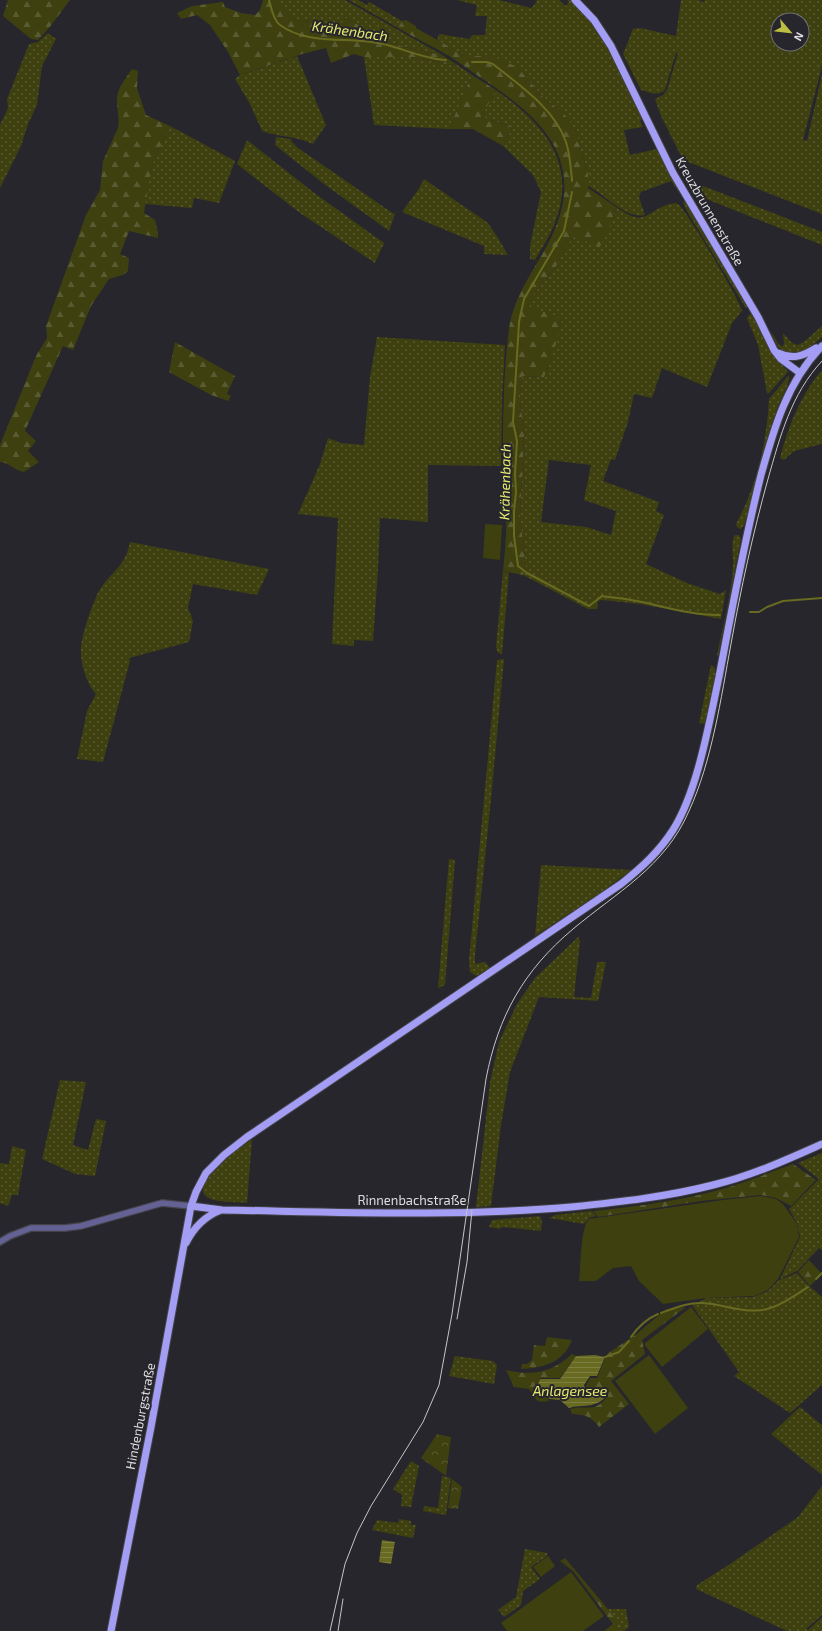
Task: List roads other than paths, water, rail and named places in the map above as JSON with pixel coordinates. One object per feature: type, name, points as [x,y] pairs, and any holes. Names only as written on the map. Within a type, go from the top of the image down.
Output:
[{"type":"main road","name":"Kreuzbrunnenstraße","points":[[575,0],[597,24],[614,51],[673,173],[754,308],[776,352],[781,359],[800,373]]},
{"type":"main road","points":[[776,352],[787,357],[795,357],[806,354],[822,346]]},
{"type":"main road","name":"Hindenburgstraße","points":[[111,1631],[152,1421],[191,1206],[202,1178],[211,1167],[228,1152],[621,884],[647,862],[673,830],[684,808],[700,760],[716,690],[744,545],[763,469],[779,415],[786,397],[800,373],[822,346]]},
{"type":"main road","name":"Rinnenbachstraße","points":[[191,1206],[222,1210],[406,1213],[545,1209],[616,1203],[673,1194],[720,1183],[767,1168],[822,1144]]},
{"type":"main road","points":[[183,1248],[201,1222],[209,1216],[222,1210]]},
{"type":"street","name":"Rinnenbachstraße","points":[[0,1242],[10,1236],[31,1228],[65,1228],[81,1226],[162,1203],[191,1206]]},
{"type":"water","name":"Anlagensee","points":[[595,1355],[605,1357],[597,1376],[590,1376],[584,1385],[586,1392],[606,1397],[601,1401],[592,1405],[569,1408],[560,1400],[549,1399],[547,1391],[539,1388],[538,1384],[540,1379],[560,1379],[576,1356]]},
{"type":"water","points":[[382,1540],[395,1542],[391,1564],[379,1562]]},
{"type":"waterway","name":"Krähenbach","points":[[269,0],[278,23],[291,31],[302,35],[314,38],[378,43],[420,55],[446,60]]},
{"type":"waterway","name":"Krähenbach","points":[[472,62],[486,62],[493,64],[525,89],[545,108],[561,130],[566,142],[572,181]]},
{"type":"waterway","name":"Krähenbach","points":[[572,192],[564,231],[524,299],[519,322],[513,422],[517,441],[514,536],[518,566],[527,573],[589,606],[602,596],[637,601],[691,613],[720,615]]},
{"type":"waterway","name":"Krähenbach","points":[[750,612],[759,612],[767,607],[783,601],[822,598]]},
{"type":"waterway","points":[[816,1279],[822,1273]]},
{"type":"waterway","points":[[661,1313],[692,1303],[710,1304],[755,1311],[768,1309],[780,1304],[808,1287]]},
{"type":"waterway","points":[[631,1337],[636,1330],[650,1318],[658,1314]]},
{"type":"waterway","points":[[605,1357],[619,1352],[629,1341]]},
{"type":"tram line","points":[[330,1631],[345,1564],[357,1533],[371,1506],[423,1422],[439,1385],[452,1314],[486,1079],[491,1056],[498,1035],[516,996],[540,961],[573,929],[623,890],[653,863],[667,848],[679,831],[689,811],[697,792],[710,750],[748,561],[777,447],[794,402],[802,387],[822,361]]},
{"type":"tram line","points":[[457,1319],[467,1262],[472,1210]]},
{"type":"tram line","points":[[338,1631],[343,1599]]}]
